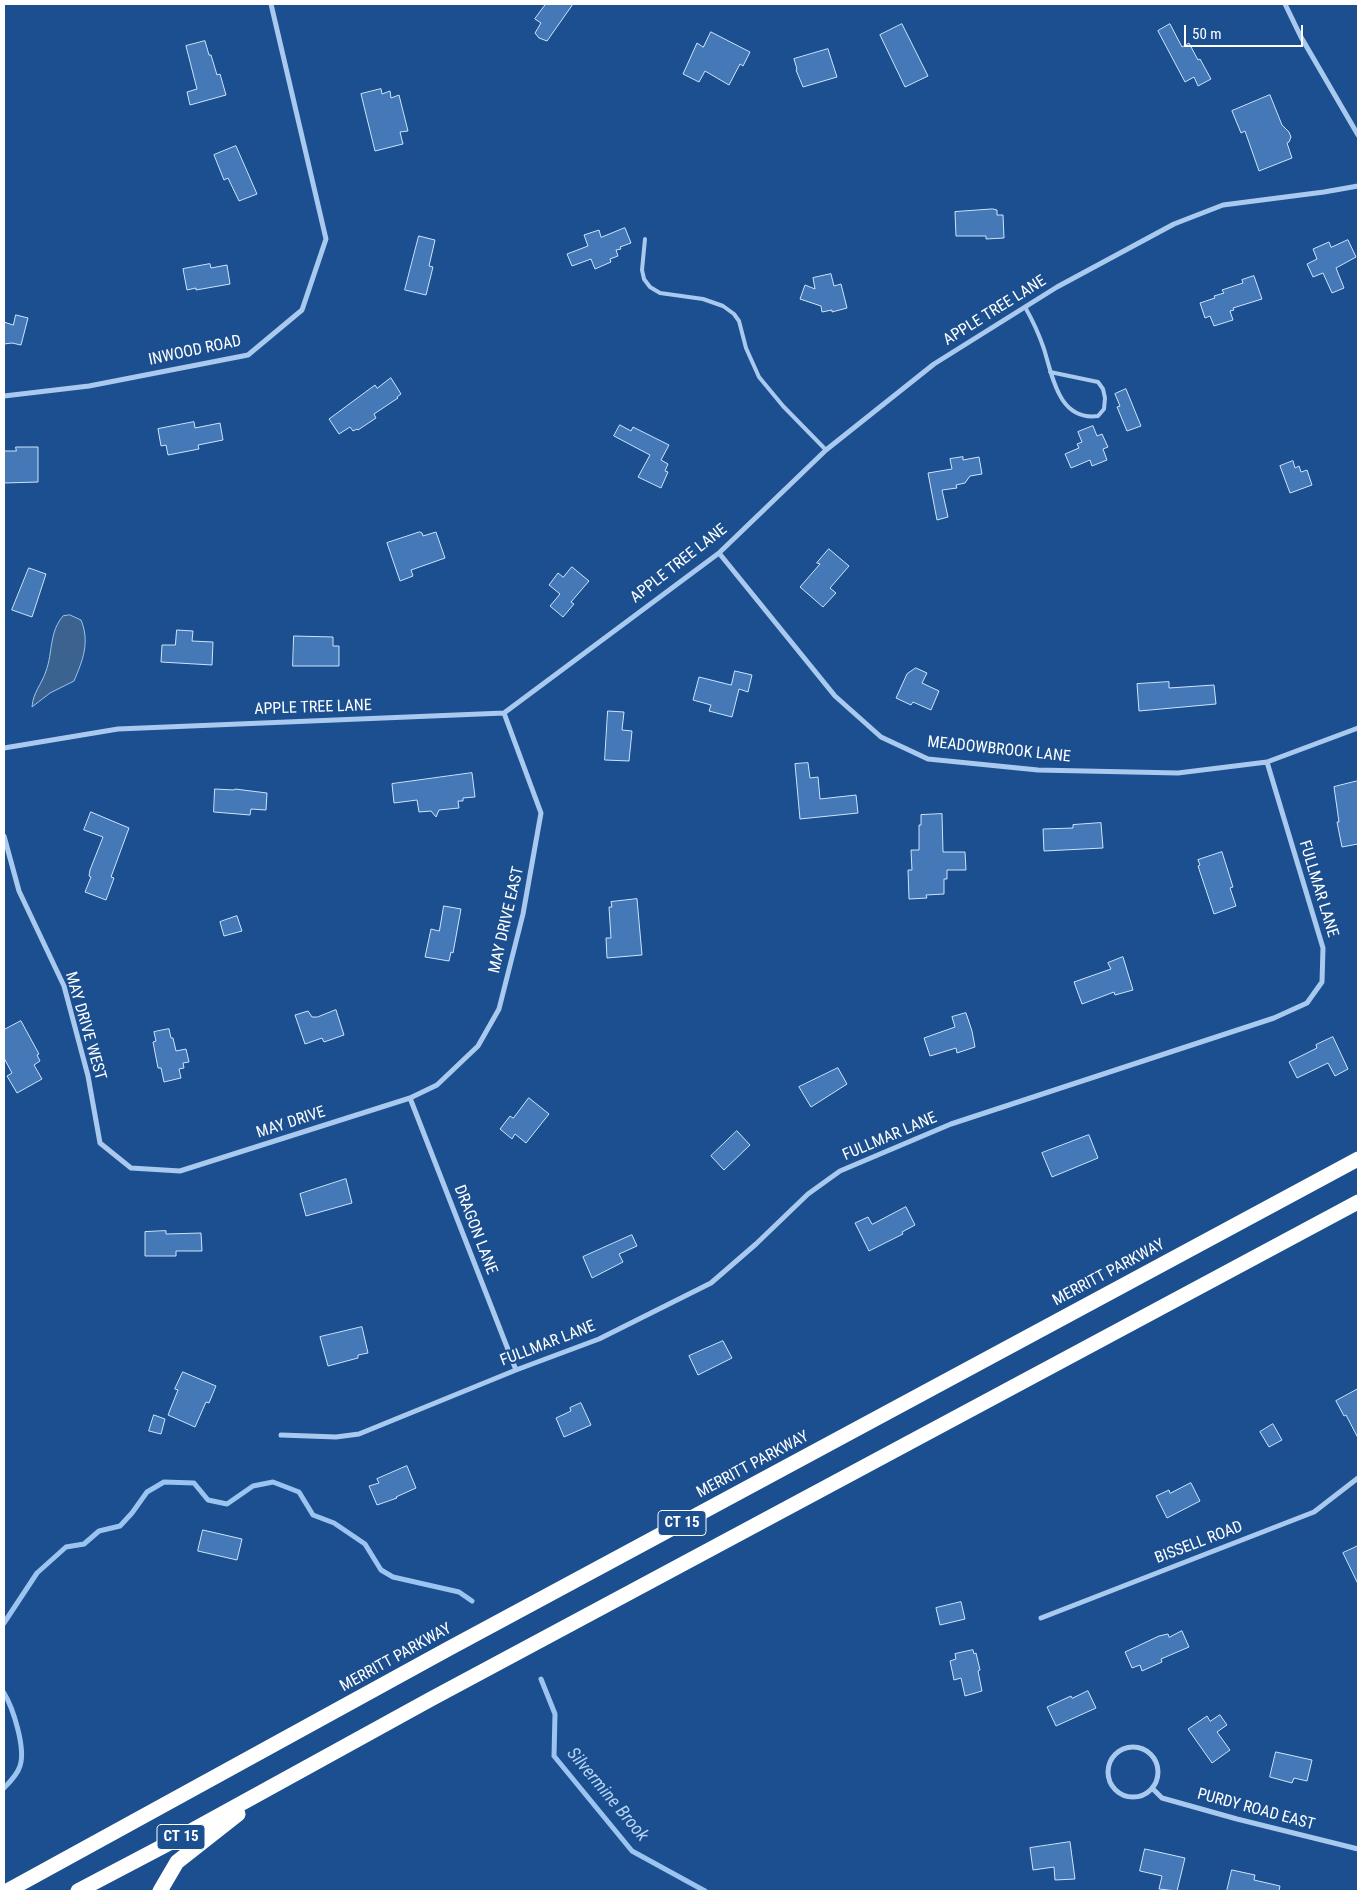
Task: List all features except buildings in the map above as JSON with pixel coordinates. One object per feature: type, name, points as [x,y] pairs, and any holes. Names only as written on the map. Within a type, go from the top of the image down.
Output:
[{"type":"highway","name":"MERRITT PARKWAY","points":[[7,1891],[456,1644],[1358,1159]]},
{"type":"highway","name":"CT 15","points":[[78,1891],[440,1694],[1358,1202]]},
{"type":"highway","points":[[160,1891],[177,1862],[282,1781]]},
{"type":"street","name":"INWOOD ROAD","points":[[4,396],[89,386],[248,355],[302,310],[326,239],[271,4]]},
{"type":"street","points":[[1285,4],[1301,37],[1358,136]]},
{"type":"street","name":"APPLE TREE LANE","points":[[4,748],[118,729],[504,713],[718,553],[826,450],[934,364],[1057,287],[1174,224],[1223,205],[1358,186]]},
{"type":"street","name":"MEADOWBROOK LANE","points":[[718,553],[835,696],[881,737],[928,759],[1038,770],[1178,773],[1267,762],[1358,728]]},
{"type":"street","name":"MAY DRIVE EAST","points":[[410,1098],[437,1085],[478,1046],[499,1009],[524,914],[541,813],[504,713]]},
{"type":"street","name":"FULLMAR LANE","points":[[281,1435],[336,1437],[359,1434],[516,1370],[599,1339],[711,1283],[756,1244],[808,1194],[840,1171],[951,1124],[1274,1018],[1307,1003],[1322,982],[1323,948],[1267,762]]},
{"type":"street","name":"MAY DRIVE WEST","points":[[4,836],[19,891],[64,986],[88,1076],[100,1142],[131,1168],[180,1171]]},
{"type":"street","name":"MAY DRIVE","points":[[180,1171],[410,1098]]},
{"type":"street","name":"DRAGON LANE","points":[[410,1098],[516,1370]]},
{"type":"street","name":"BISSELL ROAD","points":[[1041,1618],[1314,1512],[1358,1478]]},
{"type":"street","points":[[1131,1747],[1140,1748],[1148,1752],[1154,1758],[1158,1771],[1152,1788],[1142,1795],[1131,1797],[1115,1789],[1108,1771],[1114,1755],[1122,1749],[1131,1747]]},
{"type":"street","name":"PURDY ROAD EAST","points":[[1152,1788],[1162,1798],[1358,1849]]},
{"type":"lane","points":[[645,239],[642,270],[644,279],[650,287],[660,293],[702,299],[723,306],[734,314],[739,322],[746,348],[759,377],[783,406],[826,450]]},
{"type":"lane","points":[[1025,308],[1036,326],[1050,372],[1061,398],[1070,409],[1088,417],[1098,416],[1104,408],[1105,398],[1103,389],[1098,382],[1050,372]]},
{"type":"water","points":[[70,615],[81,620],[85,636],[83,658],[74,681],[50,693],[32,707],[34,697],[48,664],[55,629],[63,616]]},
{"type":"waterway","name":"Silvermine Brook","points":[[4,1623],[37,1573],[66,1547],[84,1544],[99,1531],[120,1526],[147,1492],[164,1482],[194,1483],[208,1500],[227,1504],[253,1486],[273,1482],[299,1492],[313,1515],[334,1523],[365,1544],[381,1570],[393,1577],[459,1592],[472,1601]]},
{"type":"waterway","name":"Silvermine Brook","points":[[541,1679],[555,1714],[554,1756],[632,1851],[705,1891]]},
{"type":"waterway","name":"Silvermine Brook","points":[[4,1693],[18,1728],[21,1749],[20,1766],[11,1781],[4,1788]]}]
